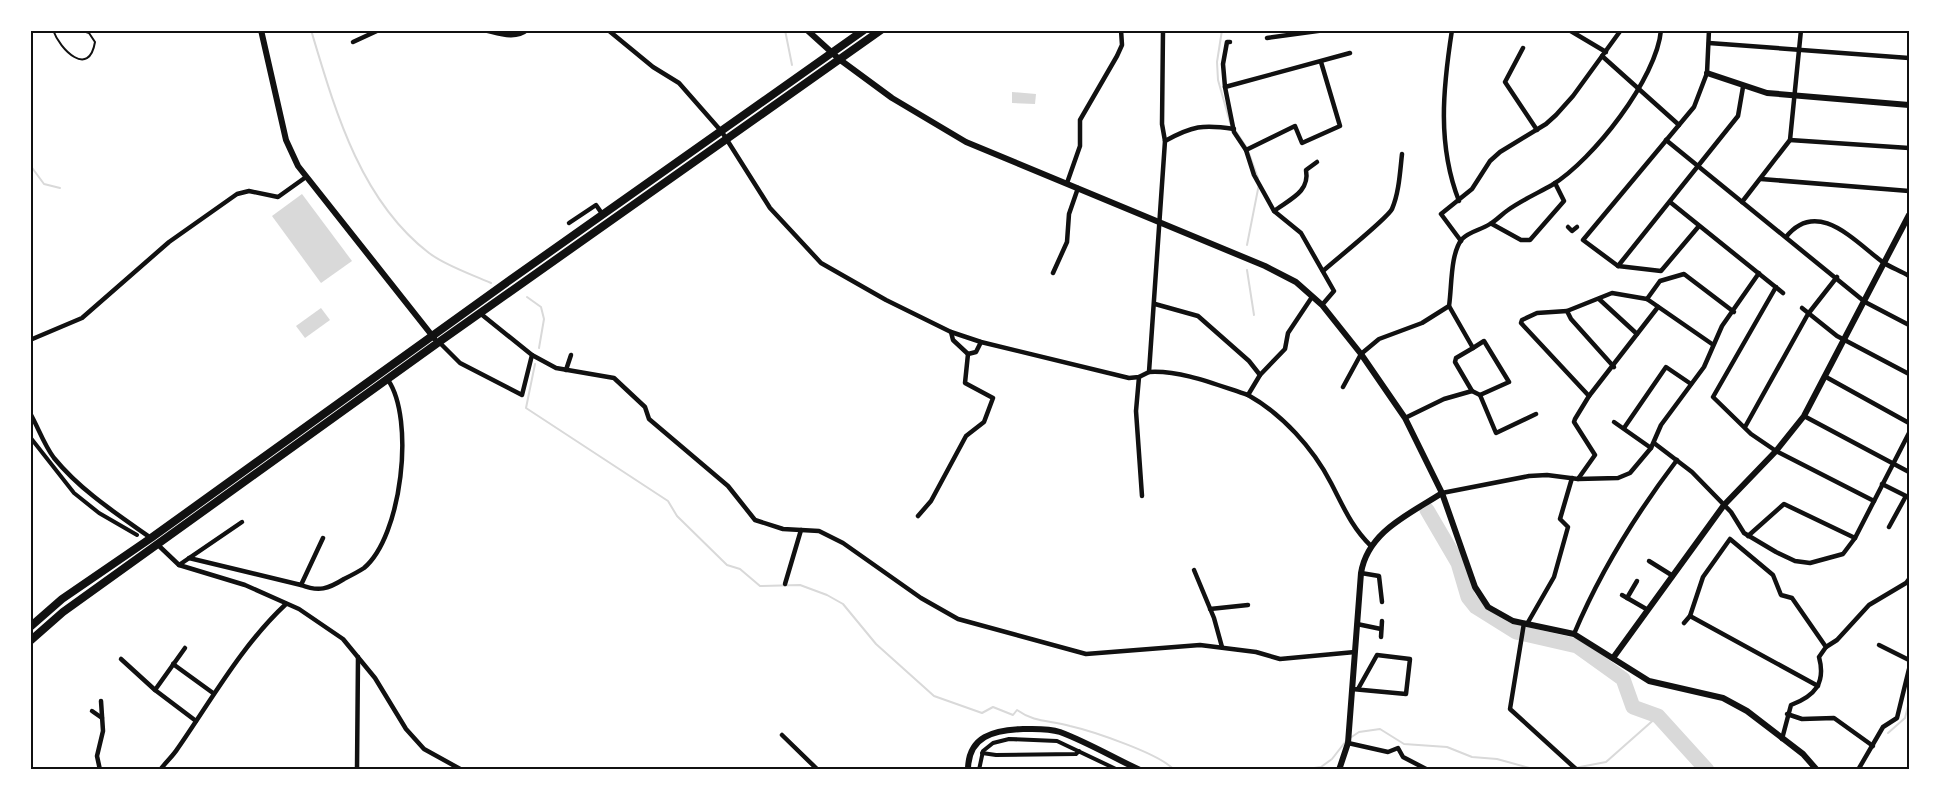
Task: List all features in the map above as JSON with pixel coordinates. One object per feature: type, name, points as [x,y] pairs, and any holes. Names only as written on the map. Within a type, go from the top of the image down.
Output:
[{"type":"main road","points":[[30,627],[62,599],[864,30]]},
{"type":"main road","points":[[30,642],[63,612],[439,342],[881,30]]},
{"type":"street","points":[[261,30],[286,140],[306,177],[432,336],[460,363],[522,395],[532,355]]},
{"type":"street","points":[[353,42],[379,30]]},
{"type":"street","points":[[484,30],[512,36],[522,34],[527,30]]},
{"type":"street","points":[[608,30],[653,67],[679,83],[722,132],[770,208],[821,263],[886,300],[951,332],[981,342],[1129,378],[1162,371],[1248,395],[1275,415],[1306,446],[1331,481],[1354,527],[1371,546]]},
{"type":"street","points":[[807,30],[839,59],[926,120],[966,142],[1265,266],[1296,282],[1322,305],[1361,354],[1405,418],[1442,493],[1480,599],[1503,617],[1574,634],[1649,681],[1723,698],[1747,711],[1803,754],[1817,770]]},
{"type":"street","points":[[1067,183],[1080,146],[1080,120],[1117,56],[1122,45],[1121,30]]},
{"type":"street","points":[[1149,372],[1165,141],[1162,124],[1163,30]]},
{"type":"street","points":[[1267,38],[1325,30]]},
{"type":"street","points":[[1452,30],[1443,98],[1445,157],[1459,201]]},
{"type":"street","points":[[1569,30],[1604,54],[1679,125]]},
{"type":"street","points":[[1461,241],[1441,214],[1459,201],[1500,152],[1546,124],[1573,96],[1621,30]]},
{"type":"street","points":[[1473,348],[1449,306],[1455,262],[1461,241],[1469,232],[1492,224],[1509,209],[1555,183],[1576,167],[1597,146],[1639,87],[1652,62],[1660,30]]},
{"type":"street","points":[[1699,226],[1661,272],[1618,266],[1583,240],[1694,107],[1707,73],[1709,30]]},
{"type":"street","points":[[1742,202],[1790,140],[1801,30]]},
{"type":"street","points":[[1230,42],[1227,42],[1223,64],[1225,87],[1234,129],[1246,150],[1254,176],[1274,211],[1301,233],[1334,291],[1322,305]]},
{"type":"street","points":[[1709,43],[1909,58]]},
{"type":"street","points":[[1523,48],[1504,82],[1537,130]]},
{"type":"street","points":[[1225,87],[1350,53]]},
{"type":"street","points":[[1246,150],[1294,126],[1302,143],[1340,126],[1321,62]]},
{"type":"street","points":[[1707,73],[1743,87],[1796,96],[1909,105]]},
{"type":"street","points":[[1618,266],[1738,116],[1743,87]]},
{"type":"street","points":[[1165,141],[1189,128],[1209,125],[1234,129]]},
{"type":"street","points":[[1666,140],[1865,302],[1909,325]]},
{"type":"street","points":[[1790,140],[1909,148]]},
{"type":"street","points":[[1323,271],[1371,228],[1387,218],[1393,208],[1402,154]]},
{"type":"street","points":[[1274,211],[1305,188],[1306,170],[1317,162]]},
{"type":"street","points":[[30,340],[82,318],[169,242],[237,194],[249,191],[278,197],[306,177]]},
{"type":"street","points":[[1761,179],[1909,191]]},
{"type":"street","points":[[1492,224],[1521,240],[1530,240],[1556,217],[1564,201],[1555,183]]},
{"type":"street","points":[[1053,273],[1067,242],[1069,214],[1078,188]]},
{"type":"street","points":[[1605,199],[1612,204]]},
{"type":"street","points":[[1670,202],[1783,293]]},
{"type":"street","points":[[569,223],[596,205],[603,215]]},
{"type":"street","points":[[1613,658],[1724,505],[1776,451],[1804,416],[1909,215]]},
{"type":"street","points":[[1786,237],[1796,225],[1804,223],[1843,228],[1885,263],[1909,276]]},
{"type":"street","points":[[1568,227],[1572,231],[1576,227]]},
{"type":"street","points":[[1339,770],[1348,743],[1355,689],[1355,652],[1361,573],[1371,546],[1390,527],[1442,493],[1529,476],[1547,475],[1578,479],[1618,478],[1630,472],[1653,445],[1661,425],[1704,367],[1712,344],[1759,273]]},
{"type":"street","points":[[1647,299],[1660,281],[1684,274],[1734,312]]},
{"type":"street","points":[[1745,427],[1808,314],[1837,277]]},
{"type":"street","points":[[1776,287],[1713,397],[1745,427],[1776,451],[1874,501]]},
{"type":"street","points":[[1589,396],[1521,323],[1522,320],[1538,313],[1568,311],[1612,293],[1647,299],[1712,344]]},
{"type":"street","points":[[1248,395],[1260,375],[1285,348],[1288,333],[1312,297]]},
{"type":"street","points":[[1599,299],[1637,334]]},
{"type":"street","points":[[1155,304],[1198,315],[1249,361],[1260,375]]},
{"type":"street","points":[[1342,387],[1361,354],[1379,339],[1422,323],[1449,306]]},
{"type":"street","points":[[1578,479],[1595,455],[1574,422],[1589,396],[1614,367],[1658,307]]},
{"type":"street","points":[[1802,308],[1845,340],[1909,374]]},
{"type":"street","points":[[1568,311],[1571,320],[1614,367]]},
{"type":"street","points":[[481,314],[532,355],[549,365],[614,378],[645,407],[649,419],[728,486],[755,520],[783,529],[819,531],[843,543],[921,598],[969,622],[1086,654],[1200,645],[1222,647],[1280,659],[1355,652]]},
{"type":"street","points":[[951,332],[953,340],[968,354]]},
{"type":"street","points":[[1480,395],[1509,382],[1484,341],[1455,358],[1455,362],[1472,391],[1480,395],[1496,433],[1536,414]]},
{"type":"street","points":[[968,354],[976,352],[981,342]]},
{"type":"street","points":[[918,516],[931,501],[966,436],[984,422],[993,398],[965,383],[968,354]]},
{"type":"street","points":[[566,370],[571,355]]},
{"type":"street","points":[[1624,428],[1666,367],[1691,384]]},
{"type":"street","points":[[1139,377],[1136,411],[1142,496]]},
{"type":"street","points":[[1826,377],[1909,423]]},
{"type":"street","points":[[189,558],[301,585],[313,590],[327,589],[364,568],[378,548],[393,519],[404,431],[398,398],[388,380]]},
{"type":"street","points":[[1405,418],[1444,399],[1472,391]]},
{"type":"street","points":[[30,413],[53,456],[70,475],[89,494],[151,538],[156,547],[178,565],[244,585],[286,604],[343,639],[375,678],[406,729],[424,749],[462,770]]},
{"type":"street","points":[[1804,416],[1909,472]]},
{"type":"street","points":[[1614,422],[1677,460],[1724,505],[1748,536],[1795,561],[1810,563],[1843,554],[1855,538],[1909,433]]},
{"type":"street","points":[[30,437],[74,493],[99,513],[137,535]]},
{"type":"street","points":[[1574,634],[1588,599],[1644,505],[1677,460]]},
{"type":"street","points":[[1572,478],[1560,519],[1568,527],[1554,577],[1525,624],[1510,709],[1575,768]]},
{"type":"street","points":[[1882,484],[1906,496],[1889,527]]},
{"type":"street","points":[[1748,536],[1784,504],[1855,538]]},
{"type":"street","points":[[178,565],[242,522]]},
{"type":"street","points":[[786,584],[801,530]]},
{"type":"street","points":[[301,585],[323,538]]},
{"type":"street","points":[[1684,623],[1690,616],[1703,577],[1730,539],[1773,575],[1781,594],[1792,598],[1826,647]]},
{"type":"street","points":[[1649,561],[1673,576]]},
{"type":"street","points":[[1194,570],[1222,647]]},
{"type":"street","points":[[1361,573],[1379,576],[1382,599],[1390,596]]},
{"type":"street","points":[[1637,580],[1625,597],[1648,610]]},
{"type":"street","points":[[1782,739],[1791,705],[1805,700],[1818,686],[1823,674],[1819,657],[1826,647],[1845,632],[1869,605],[1908,583]]},
{"type":"street","points":[[160,770],[196,721],[213,693],[269,619],[286,604]]},
{"type":"street","points":[[1210,609],[1248,605]]},
{"type":"street","points":[[1690,616],[1818,686]]},
{"type":"street","points":[[1380,638],[1382,621]]},
{"type":"street","points":[[1357,624],[1381,629]]},
{"type":"street","points":[[1879,645],[1909,660]]},
{"type":"street","points":[[154,690],[184,648]]},
{"type":"street","points":[[1377,655],[1410,659],[1406,694],[1355,689],[1377,655]]},
{"type":"street","points":[[357,770],[358,657]]},
{"type":"street","points":[[121,659],[154,690],[196,721]]},
{"type":"street","points":[[173,664],[213,693]]},
{"type":"street","points":[[1858,770],[1883,727],[1897,718],[1909,669]]},
{"type":"street","points":[[100,770],[96,756],[103,731],[101,701]]},
{"type":"street","points":[[92,711],[102,718]]},
{"type":"street","points":[[1787,714],[1802,719],[1834,718],[1873,746]]},
{"type":"street","points":[[968,770],[970,754],[974,746],[986,735],[1003,730],[1041,729],[1061,733],[1140,770]]},
{"type":"street","points":[[782,735],[818,770]]},
{"type":"street","points":[[978,770],[982,753],[993,743],[1009,739],[1048,740],[1079,751],[1118,770]]},
{"type":"street","points":[[1348,743],[1388,752],[1398,748],[1403,757],[1426,769]]},
{"type":"street","points":[[982,753],[1032,755],[1076,754],[1079,751]]},
{"type":"lane","points":[[52,30],[63,49],[74,58],[80,59],[94,52],[95,42],[89,33],[80,30]]},
{"type":"shaded area","points":[[1012,92],[1036,94],[1035,104],[1012,103]]},
{"type":"shaded area","points":[[302,194],[352,261],[321,283],[272,216]]},
{"type":"shaded area","points":[[321,308],[330,320],[305,338],[296,326]]},
{"type":"waterway","points":[[311,30],[330,91],[353,152],[385,207],[405,231],[429,253],[451,266],[491,283]]},
{"type":"waterway","points":[[785,30],[792,65]]},
{"type":"waterway","points":[[1222,30],[1217,62],[1218,80],[1231,126]]},
{"type":"waterway","points":[[1235,130],[1247,148],[1258,178]]},
{"type":"waterway","points":[[30,165],[44,184],[60,188]]},
{"type":"waterway","points":[[1247,245],[1259,184]]},
{"type":"waterway","points":[[1247,270],[1254,315]]},
{"type":"waterway","points":[[527,297],[541,307],[544,319],[539,348]]},
{"type":"waterway","points":[[535,364],[526,408],[668,501],[677,516],[727,565],[740,569],[760,586],[800,585],[843,604],[876,644],[934,696],[982,713],[993,707],[1013,715],[1017,710],[1036,719],[1094,733],[1141,750],[1174,770]]},
{"type":"waterway","points":[[1427,510],[1458,563],[1468,597],[1476,607],[1516,632],[1577,646],[1623,679],[1633,707],[1658,716],[1707,770]]},
{"type":"waterway","points":[[1888,733],[1905,718],[1909,702]]},
{"type":"waterway","points":[[1564,770],[1606,762],[1658,716]]},
{"type":"waterway","points":[[1350,738],[1359,732],[1380,729],[1404,744],[1447,747],[1472,757],[1497,759],[1537,770]]},
{"type":"waterway","points":[[1300,770],[1321,767],[1332,759],[1346,741]]}]
